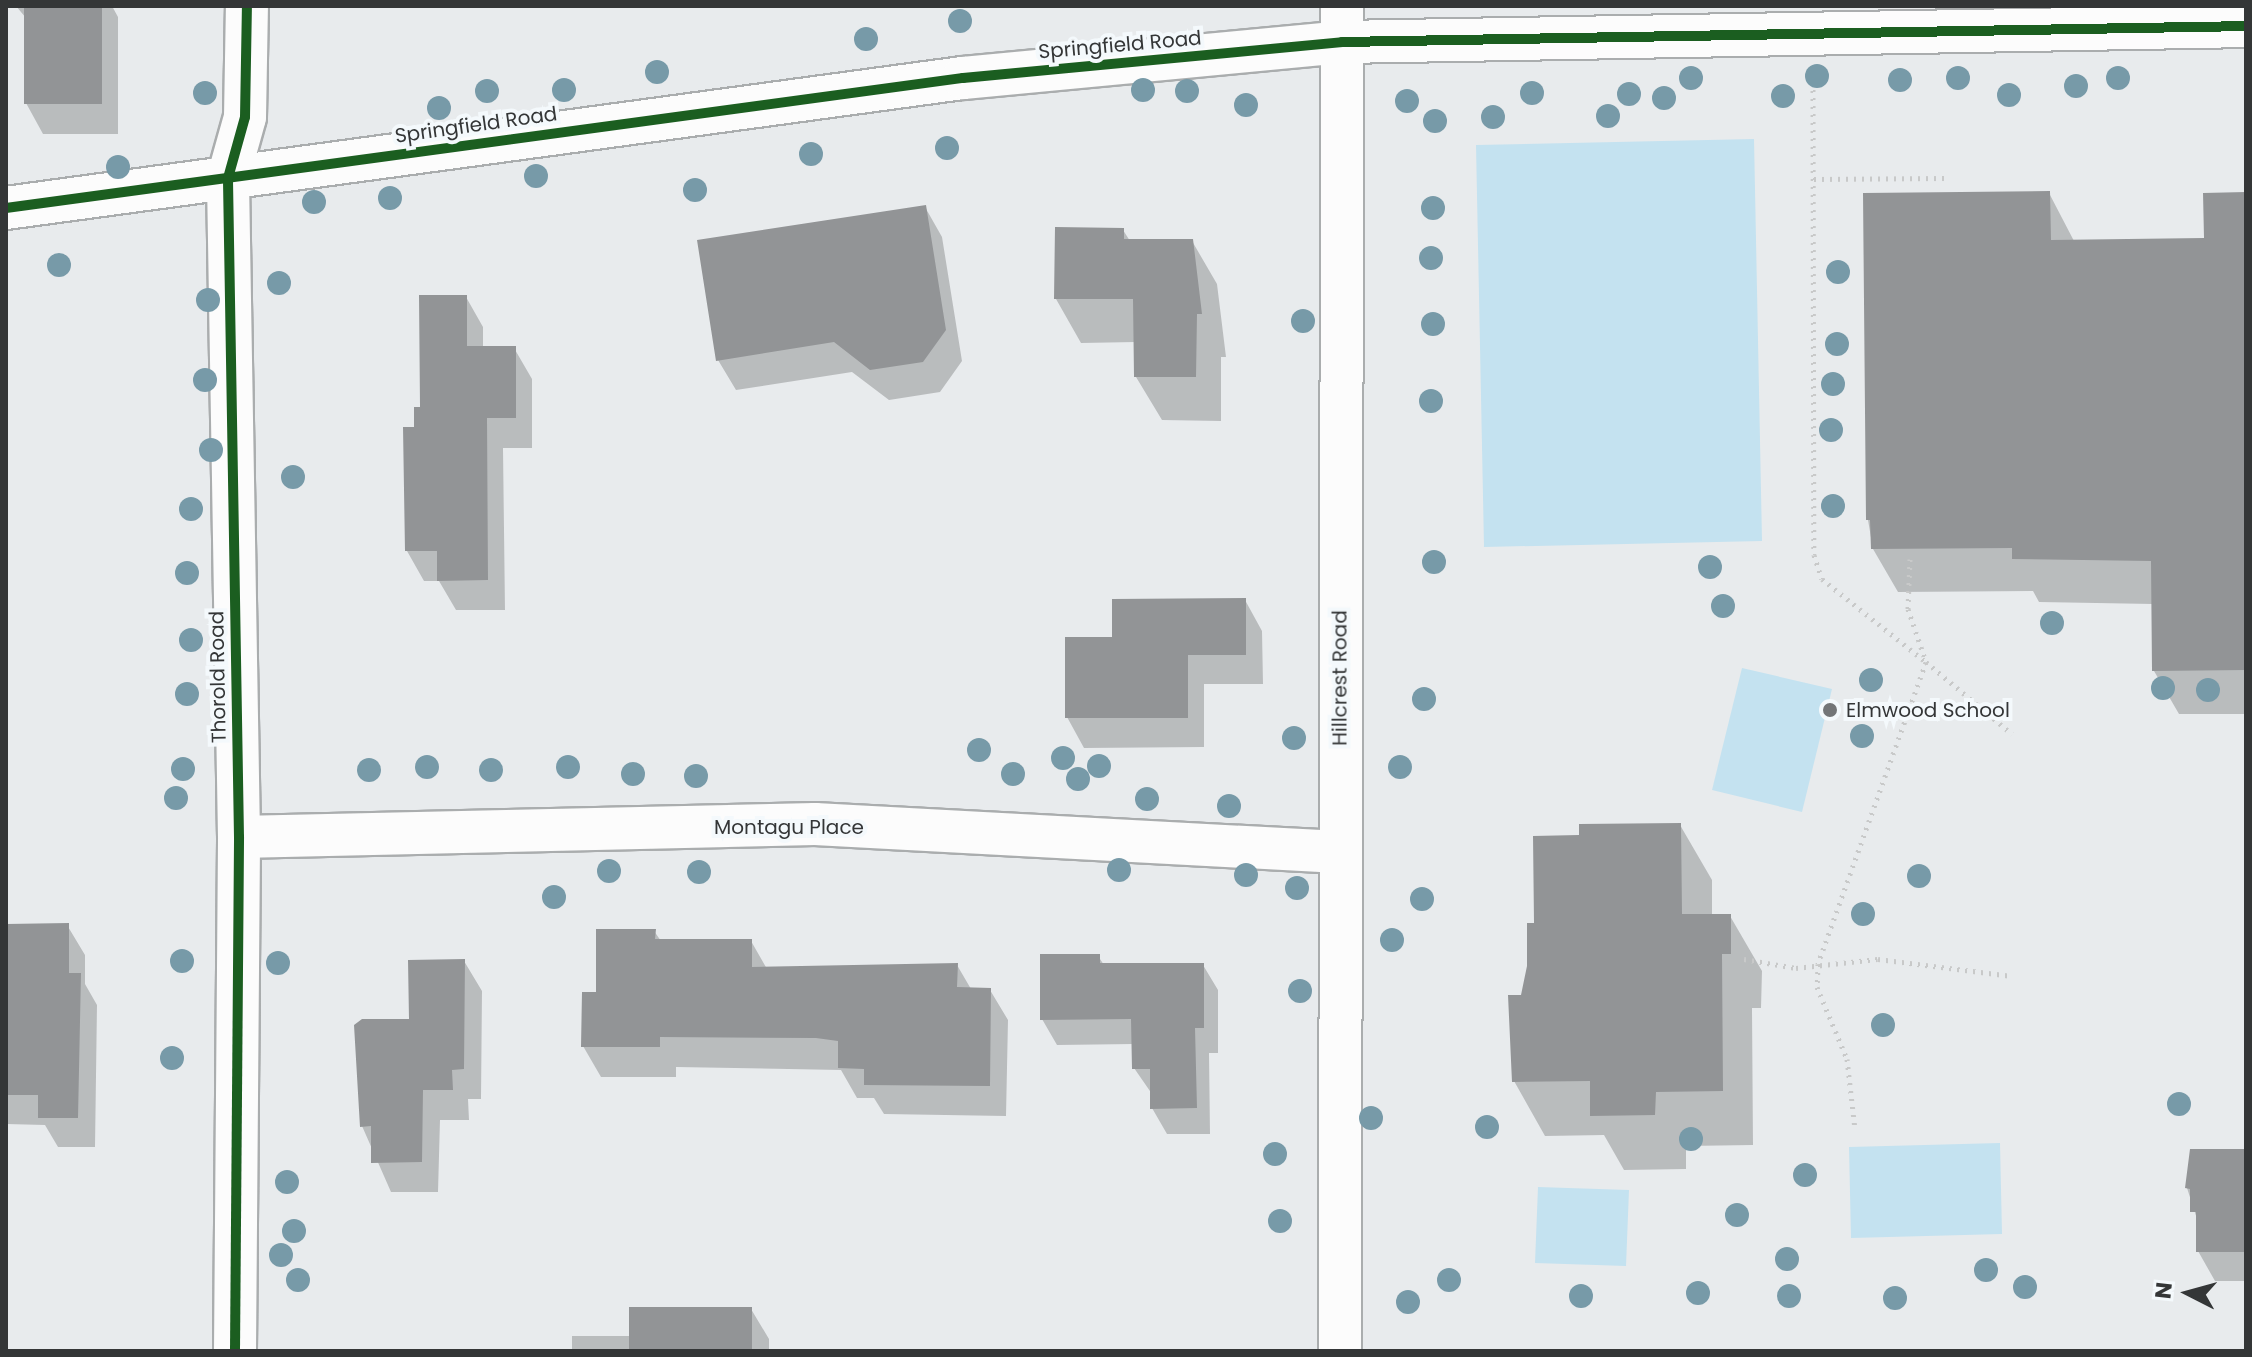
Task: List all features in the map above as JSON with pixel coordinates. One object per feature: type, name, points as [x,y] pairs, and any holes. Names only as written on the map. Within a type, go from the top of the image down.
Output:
[{"type":"street","name":"Thorold Road","points":[[235,1351],[239,837],[228,178],[245,117],[247,6]]},
{"type":"street","name":"Springfield Road","points":[[6,208],[1342,24],[1813,32],[2246,26]]},
{"type":"street","name":"Hillcrest Road","points":[[1340,1351],[1342,24]]},
{"type":"street","name":"Montagu Place","points":[[239,837],[815,824],[1339,852]]},
{"type":"path","points":[[1813,32],[1814,555],[1822,579],[2012,734]]},
{"type":"path","points":[[1814,179],[1946,178]]},
{"type":"path","points":[[1855,1129],[1847,1059],[1817,987],[1818,964],[1926,662],[1908,609],[1910,559]]},
{"type":"path","points":[[1744,959],[1796,968],[1878,959],[2012,976]]},
{"type":"shaded area","points":[[1754,139],[1762,541],[1484,547],[1476,145]]},
{"type":"shaded area","points":[[1742,668],[1832,689],[1802,812],[1712,790]]},
{"type":"shaded area","points":[[2000,1143],[2002,1234],[1851,1238],[1849,1147]]},
{"type":"shaded area","points":[[1538,1187],[1629,1190],[1626,1266],[1535,1263]]},
{"type":"building","points":[[24,6],[102,6],[102,104],[24,104]]},
{"type":"building","points":[[2050,191],[2051,240],[2204,238],[2203,193],[2246,192],[2246,670],[2152,671],[2151,561],[2012,559],[2012,548],[1871,549],[1870,520],[1866,520],[1863,193]]},
{"type":"building","points":[[926,205],[946,330],[923,362],[870,370],[834,342],[716,361],[697,240]]},
{"type":"building","points":[[1055,227],[1124,228],[1124,239],[1193,239],[1202,314],[1197,314],[1196,377],[1134,377],[1133,299],[1054,299]]},
{"type":"building","points":[[419,295],[467,295],[467,346],[516,346],[516,418],[487,418],[488,580],[437,581],[437,551],[405,551],[403,427],[414,427],[414,407],[420,407]]},
{"type":"building","points":[[1246,598],[1246,655],[1188,655],[1188,718],[1065,718],[1065,637],[1112,637],[1112,599]]},
{"type":"building","points":[[1681,823],[1682,914],[1731,914],[1731,954],[1722,954],[1723,1091],[1656,1092],[1655,1115],[1590,1116],[1590,1081],[1512,1082],[1508,995],[1521,995],[1527,966],[1527,923],[1534,923],[1533,836],[1579,835],[1579,824]]},
{"type":"building","points":[[69,923],[69,973],[81,973],[78,1118],[38,1118],[38,1095],[6,1095],[6,924]]},
{"type":"building","points":[[596,929],[656,929],[655,939],[752,939],[752,967],[958,963],[957,987],[991,988],[990,1086],[864,1085],[864,1069],[838,1068],[838,1041],[816,1038],[660,1037],[660,1047],[581,1047],[582,992],[596,992]]},
{"type":"building","points":[[1040,954],[1100,954],[1100,963],[1204,963],[1204,1028],[1195,1028],[1197,1108],[1150,1109],[1150,1069],[1132,1069],[1131,1019],[1040,1020]]},
{"type":"building","points":[[465,959],[464,1069],[452,1070],[453,1090],[423,1090],[422,1162],[371,1163],[371,1126],[360,1127],[354,1025],[362,1019],[409,1019],[408,960]]},
{"type":"building","points":[[2190,1149],[2246,1149],[2246,1252],[2196,1252],[2196,1212],[2190,1212],[2190,1189],[2185,1188]]},
{"type":"building","points":[[629,1307],[752,1307],[752,1351],[629,1351]]},
{"type":"cycle path","points":[[235,1351],[239,837],[228,178],[245,117],[247,6]]},
{"type":"cycle path","points":[[6,208],[963,78],[1342,42],[2246,26]]},
{"type":"place","name":"Elmwood School","points":[[1830,710]]}]
